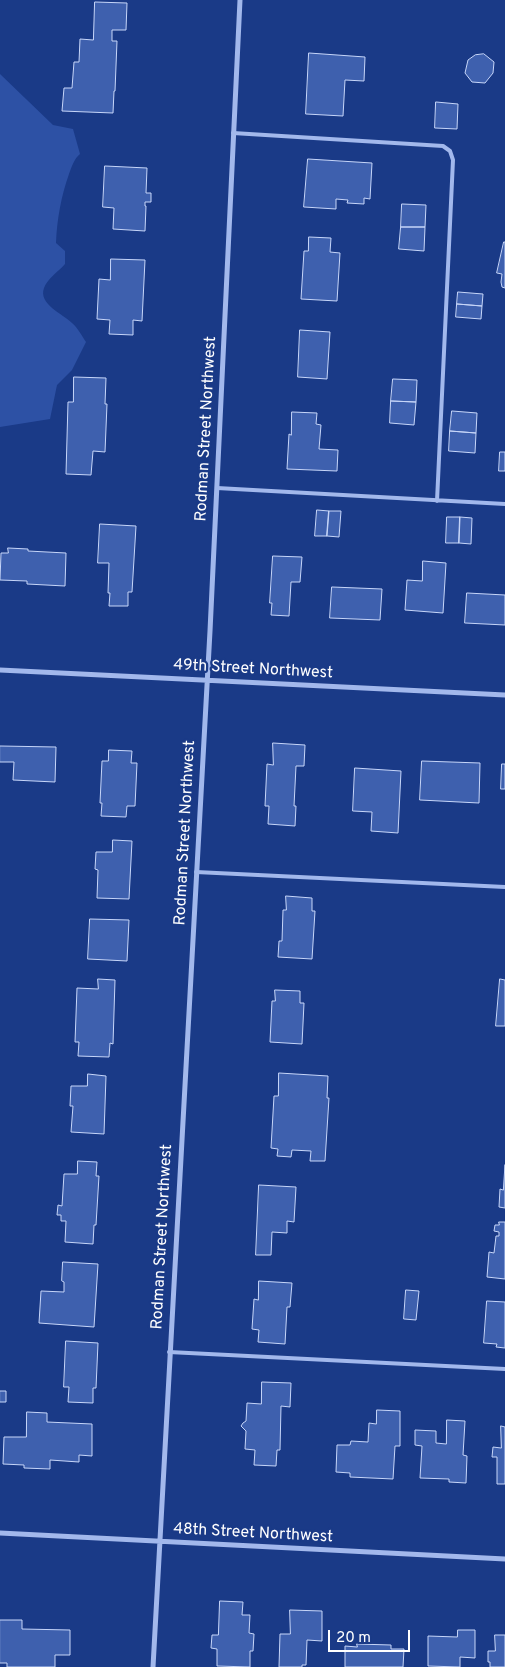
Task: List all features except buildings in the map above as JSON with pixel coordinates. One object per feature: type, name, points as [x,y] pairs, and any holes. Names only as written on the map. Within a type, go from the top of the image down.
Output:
[{"type":"street","name":"Rodman Street Northwest","points":[[153,1667],[207,681],[240,0]]},
{"type":"street","name":"49th Street Northwest","points":[[0,670],[505,695]]},
{"type":"street","name":"48th Street Northwest","points":[[0,1532],[505,1559]]},
{"type":"lane","points":[[233,133],[443,146],[450,150],[453,160],[437,501]]},
{"type":"lane","points":[[217,488],[505,504]]},
{"type":"lane","points":[[196,872],[505,887]]},
{"type":"lane","points":[[170,1352],[505,1369]]},
{"type":"shaded area","points":[[0,74],[53,125],[73,129],[80,154],[73,163],[66,183],[60,208],[56,243],[65,251],[65,264],[48,281],[43,294],[48,304],[74,325],[86,342],[72,370],[57,385],[50,419],[0,427]]}]
